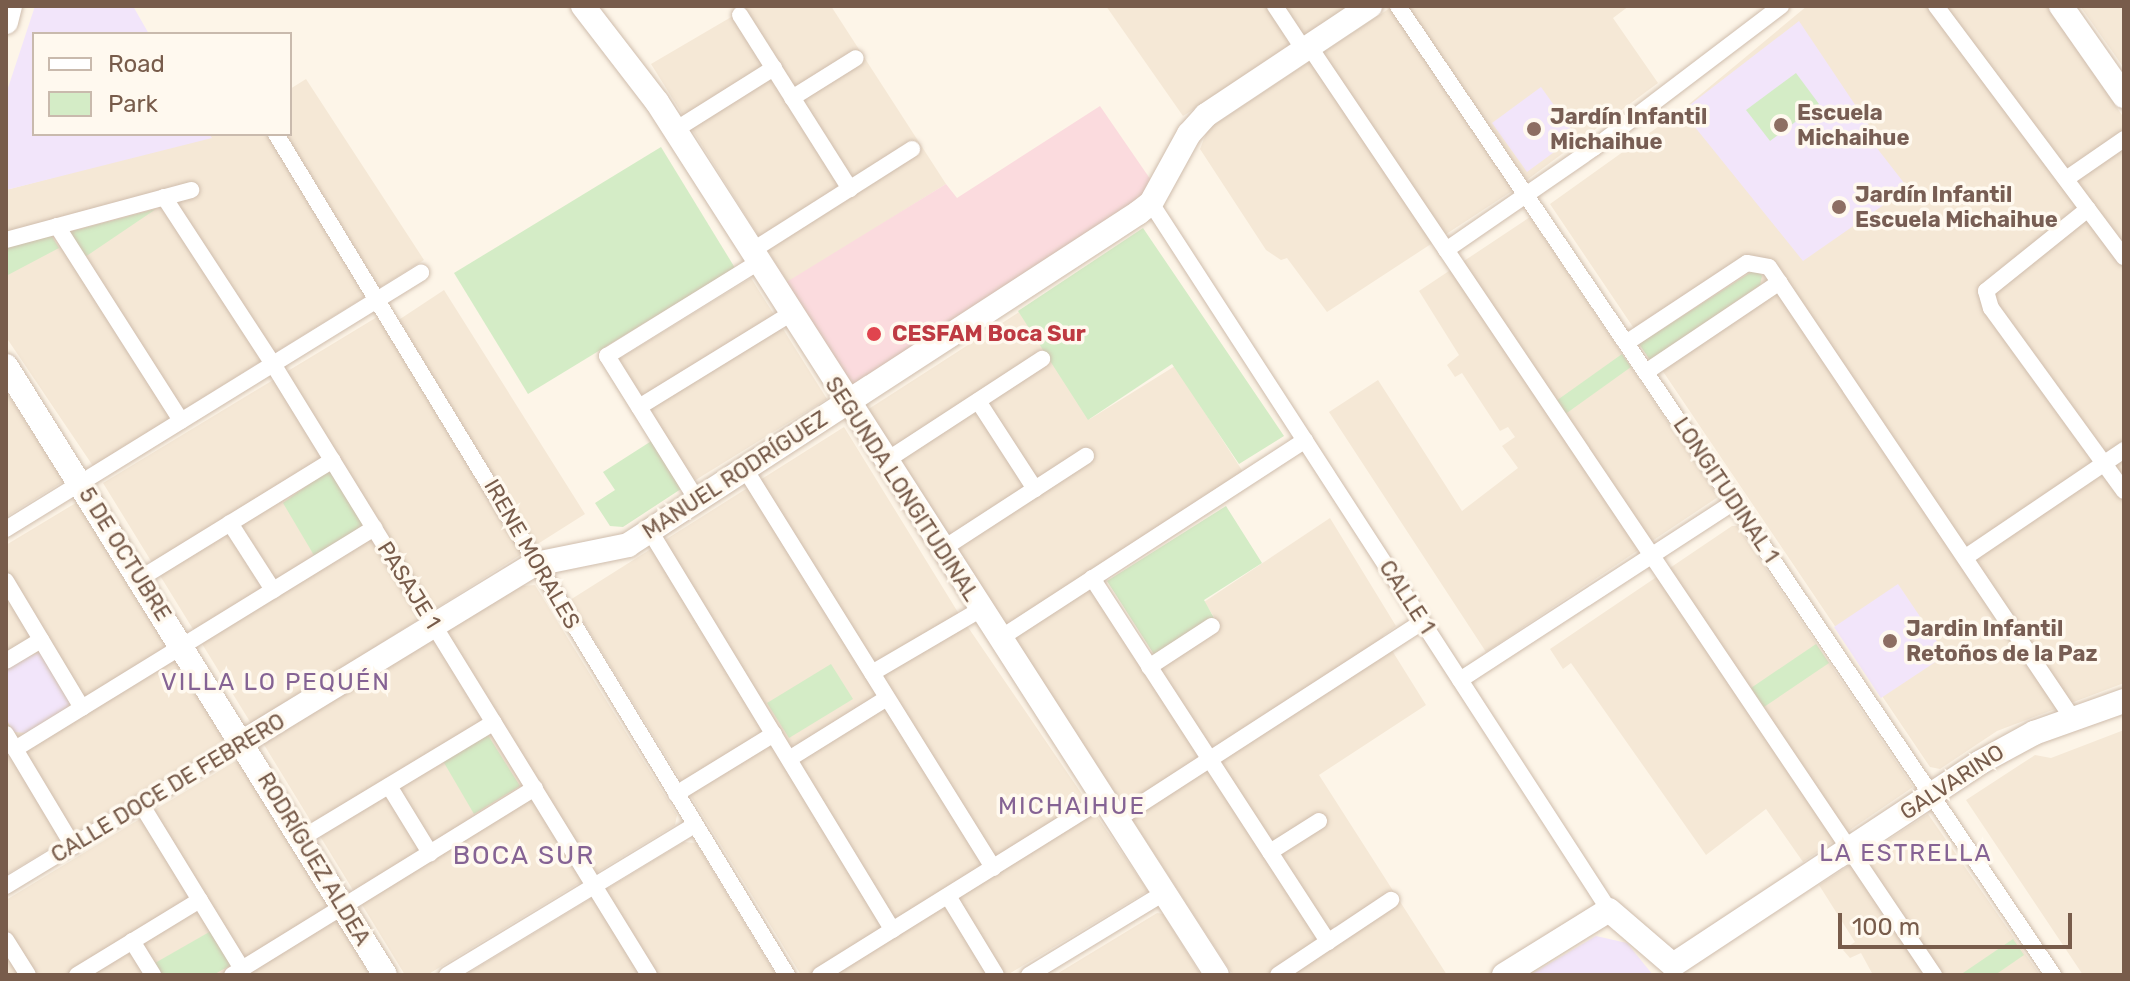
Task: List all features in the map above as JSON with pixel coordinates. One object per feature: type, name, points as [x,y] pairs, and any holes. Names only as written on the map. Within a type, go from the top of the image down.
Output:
[{"type":"street","points":[[6,22],[10,6]]},
{"type":"street","name":"SEGUNDA LONGITUDINAL","points":[[583,6],[675,130],[846,403],[1217,975]]},
{"type":"street","points":[[1275,6],[1446,250],[1934,975]]},
{"type":"street","name":"LONGITUDINAL 1","points":[[1398,6],[2053,975]]},
{"type":"street","points":[[1446,250],[1527,196],[1781,6]]},
{"type":"street","points":[[1936,6],[2124,257]]},
{"type":"street","points":[[2061,6],[2124,96]]},
{"type":"street","name":"MANUEL RODRÍGUEZ","points":[[535,564],[619,549],[650,531],[1151,203],[1189,134],[1206,115],[1367,7]]},
{"type":"street","points":[[740,15],[850,189]]},
{"type":"street","points":[[792,98],[856,58]]},
{"type":"street","points":[[675,130],[774,68]]},
{"type":"street","name":"IRENE MORALES","points":[[277,136],[533,550],[535,564],[787,975]]},
{"type":"street","points":[[2066,179],[2124,139]]},
{"type":"street","points":[[697,500],[607,356],[912,149]]},
{"type":"street","points":[[6,240],[191,190]]},
{"type":"street","name":"PASAJE 1","points":[[164,197],[333,460],[649,975]]},
{"type":"street","name":"CALLE 1","points":[[1151,203],[1609,910],[1676,970]]},
{"type":"street","points":[[2088,209],[1986,291],[1991,308],[2124,491]]},
{"type":"street","points":[[57,226],[181,421]]},
{"type":"street","points":[[1626,343],[1747,263],[1764,264],[1780,282],[2073,719]]},
{"type":"street","points":[[6,529],[421,273]]},
{"type":"street","points":[[1646,372],[1780,282]]},
{"type":"street","points":[[639,407],[790,314]]},
{"type":"street","points":[[884,462],[1042,359]]},
{"type":"street","name":"5 DE OCTUBRE","points":[[10,381],[81,483],[243,742]]},
{"type":"street","points":[[978,401],[1035,489]]},
{"type":"street","points":[[999,639],[1305,440]]},
{"type":"street","points":[[1966,557],[2124,450]]},
{"type":"street","points":[[941,550],[1086,456]]},
{"type":"street","points":[[141,578],[333,460]]},
{"type":"street","points":[[745,469],[993,868]]},
{"type":"street","points":[[1460,680],[1734,502]]},
{"type":"street","points":[[230,523],[273,590]]},
{"type":"street","points":[[73,846],[10,742],[82,708],[374,528]]},
{"type":"street","points":[[650,531],[893,930]]},
{"type":"street","name":"CALLE DOCE DE FEBRERO","points":[[6,886],[535,564]]},
{"type":"street","points":[[1092,578],[1328,942]]},
{"type":"street","points":[[6,581],[82,708]]},
{"type":"street","points":[[872,673],[980,610]]},
{"type":"street","points":[[820,975],[993,868],[1209,759],[1422,622]]},
{"type":"street","points":[[1149,667],[1212,626]]},
{"type":"street","points":[[6,661],[41,640]]},
{"type":"street","points":[[789,759],[887,698]]},
{"type":"street","name":"GALVARINO","points":[[1676,970],[1849,849],[2004,748],[2124,701]]},
{"type":"street","points":[[302,838],[494,722]]},
{"type":"street","points":[[676,794],[774,734]]},
{"type":"street","name":"RODRÍGUEZ ALDEA","points":[[243,742],[385,975]]},
{"type":"street","points":[[389,786],[430,853]]},
{"type":"street","points":[[141,804],[200,900],[237,972],[535,788]]},
{"type":"street","points":[[1270,852],[1319,821]]},
{"type":"street","points":[[447,975],[695,825]]},
{"type":"street","points":[[1029,975],[1164,893]]},
{"type":"street","points":[[948,896],[996,975]]},
{"type":"street","points":[[77,975],[200,900]]},
{"type":"street","points":[[1278,975],[1391,900]]},
{"type":"street","points":[[1504,975],[1609,910]]},
{"type":"street","points":[[6,940],[28,975]]},
{"type":"street","points":[[132,941],[153,975]]},
{"type":"shaded area","points":[[35,6],[133,6],[148,32],[32,32],[32,136],[212,138],[6,190],[6,94]]},
{"type":"shaded area","points":[[750,6],[831,6],[946,184],[788,283],[651,64]]},
{"type":"shaded area","points":[[1106,6],[1355,6],[1183,116]]},
{"type":"shaded area","points":[[1393,6],[1629,6],[1613,18],[1658,83],[1509,193],[1327,312],[1287,258],[1281,260],[1266,250],[1200,149],[1208,129]]},
{"type":"shaded area","points":[[1807,6],[2047,6],[2124,118],[2124,683],[1997,731],[1940,769],[1930,767],[1550,204],[1683,109]]},
{"type":"shaded area","points":[[2080,6],[2124,6],[2124,68]]},
{"type":"shaded area","name":"Escuela Michaihue","points":[[1799,21],[1878,139],[1873,143],[1908,188],[1803,261],[1682,111]]},
{"type":"shaded area","points":[[306,79],[424,260],[93,466],[6,337],[6,190],[210,136],[292,136],[292,88]]},
{"type":"shaded area","name":"Jardín Infantil Michaihue","points":[[1541,87],[1576,136],[1527,172],[1492,123]]},
{"type":"shaded area","points":[[1100,106],[1155,186],[1146,200],[852,385],[785,283],[946,184],[957,198]]},
{"type":"shaded area","points":[[1530,217],[1718,497],[1486,652],[1329,412],[1378,380],[1462,511],[1518,468],[1502,446],[1515,437],[1508,427],[1500,431],[1462,373],[1455,377],[1447,365],[1459,355],[1419,291]]},
{"type":"shaded area","points":[[751,278],[827,399],[694,481],[619,359]]},
{"type":"shaded area","points":[[444,290],[585,514],[252,725],[103,483],[377,317],[385,329]]},
{"type":"shaded area","points":[[1019,312],[1090,419],[1175,366],[1245,475],[1086,579],[1151,673],[1221,627],[1204,602],[1330,518],[1396,626],[1383,636],[1426,705],[1319,775],[1447,975],[1233,975],[867,410]]},
{"type":"shaded area","points":[[6,391],[64,481],[6,517]]},
{"type":"shaded area","points":[[844,427],[959,614],[1148,891],[1007,975],[801,975],[570,600]]},
{"type":"shaded area","points":[[79,501],[225,741],[6,875],[6,545]]},
{"type":"shaded area","points":[[1732,526],[1737,526],[1913,787],[1803,862],[1766,809],[1706,855],[1571,663],[1563,669],[1550,649]]},
{"type":"shaded area","name":"Jardin Infantil Retoños de la Paz","points":[[1898,584],[1946,655],[1881,698],[1834,627]]},
{"type":"shaded area","points":[[535,585],[677,815],[675,825],[427,975],[405,975],[263,743],[521,586]]},
{"type":"shaded area","points":[[42,651],[71,696],[69,707],[26,733],[14,732],[6,719],[6,667]]},
{"type":"shaded area","points":[[2124,730],[2124,975],[2083,975],[1966,800],[2035,755],[2051,758]]},
{"type":"shaded area","points":[[234,762],[242,763],[370,975],[6,975],[6,900]]},
{"type":"shaded area","points":[[1928,814],[2040,975],[1873,975],[1861,953],[1850,958],[1843,950],[1855,942],[1819,885]]},
{"type":"shaded area","points":[[684,842],[696,843],[776,975],[465,975]]},
{"type":"shaded area","points":[[1157,913],[1163,914],[1201,975],[1055,975]]},
{"type":"shaded area","points":[[1596,936],[1627,943],[1653,975],[1530,975]]},
{"type":"green space","points":[[1796,73],[1819,104],[1770,141],[1746,110]]},
{"type":"green space","points":[[661,147],[735,268],[528,394],[454,273]]},
{"type":"green space","points":[[156,209],[85,257],[69,232]]},
{"type":"green space","points":[[1143,228],[1284,436],[1239,464],[1172,364],[1088,420],[1018,311]]},
{"type":"green space","points":[[51,235],[59,248],[6,276],[6,247]]},
{"type":"green space","points":[[1756,269],[1762,276],[1760,285],[1650,360],[1639,344]]},
{"type":"green space","points":[[1622,354],[1631,367],[1564,415],[1556,401]]},
{"type":"green space","points":[[653,440],[684,487],[623,527],[610,526],[595,503],[615,490],[603,472]]},
{"type":"green space","points":[[326,472],[335,473],[367,523],[315,557],[283,503]]},
{"type":"green space","points":[[1226,506],[1262,563],[1204,600],[1214,618],[1155,656],[1107,581]]},
{"type":"green space","points":[[1816,644],[1829,663],[1764,707],[1751,688]]},
{"type":"green space","points":[[831,664],[853,699],[789,738],[767,703]]},
{"type":"green space","points":[[486,732],[520,786],[474,814],[443,761]]},
{"type":"green space","points":[[211,931],[231,965],[213,975],[162,975],[155,963]]},
{"type":"green space","points":[[2013,939],[2024,955],[1995,975],[1960,975]]},
{"type":"place","name":"Escuela Michaihue","points":[[1781,125]]},
{"type":"place","name":"Jardín Infantil Michaihue","points":[[1534,129]]},
{"type":"place","name":"Jardín Infantil Escuela Michaihue","points":[[1839,207]]},
{"type":"place","name":"CESFAM Boca Sur","points":[[874,334]]},
{"type":"place","name":"Jardin Infantil Retoños de la Paz","points":[[1890,641]]},
{"type":"district","name":"VILLA LO PEQUÉN","points":[[276,683]]},
{"type":"district","name":"MICHAIHUE","points":[[1072,807]]},
{"type":"district","name":"LA ESTRELLA","points":[[1906,854]]},
{"type":"district","name":"BOCA SUR","points":[[524,856]]}]
